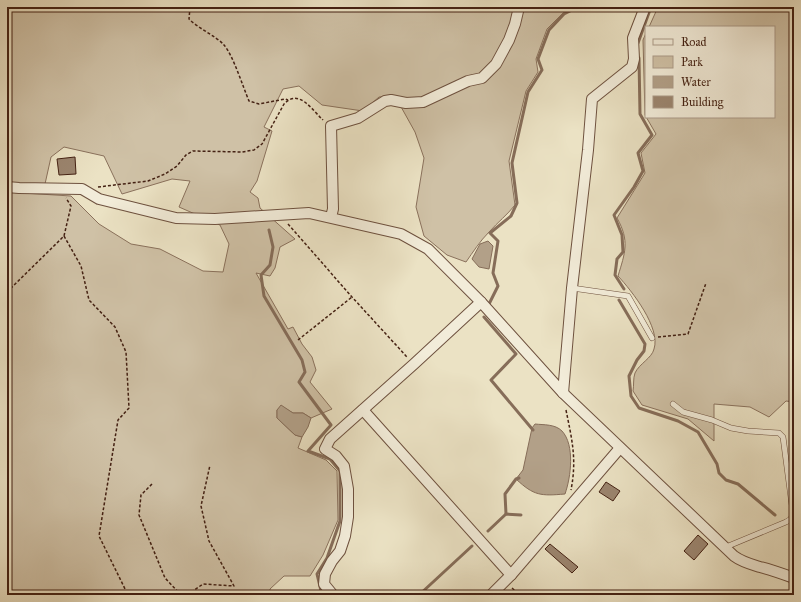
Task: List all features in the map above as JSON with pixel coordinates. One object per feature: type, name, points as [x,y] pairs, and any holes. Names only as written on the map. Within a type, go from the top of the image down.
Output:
[{"type":"street","points":[[331,217],[333,209],[331,126],[358,118],[391,100],[406,103],[423,102],[468,81],[482,78],[496,64],[509,40],[519,7]]},
{"type":"street","points":[[563,393],[572,288],[588,150],[592,99],[632,67],[634,59],[633,38],[643,10]]},
{"type":"street","points":[[7,187],[82,189],[99,200],[176,218],[214,219],[309,212],[402,234],[428,249],[481,302],[563,393],[739,560],[750,565],[760,566],[794,578]]},
{"type":"street","points":[[333,595],[324,584],[325,574],[332,561],[340,551],[345,536],[348,516],[348,489],[344,466],[336,456],[325,449],[330,439],[481,302]]},
{"type":"street","points":[[363,410],[511,575]]},
{"type":"street","points":[[491,595],[511,575],[620,448]]},
{"type":"lane","points":[[572,288],[628,296],[652,338]]},
{"type":"lane","points":[[673,404],[683,412],[712,420],[731,428],[748,432],[778,433],[783,437],[793,513],[790,520],[726,547]]},
{"type":"path","points":[[190,7],[188,12],[189,19],[195,26],[223,44],[249,101],[259,104],[280,99],[302,99],[331,126]]},
{"type":"path","points":[[616,7],[643,10]]},
{"type":"path","points":[[82,189],[148,181],[165,174],[177,166],[186,155],[193,151],[242,152],[254,150],[262,144],[288,100]]},
{"type":"path","points":[[7,292],[64,236],[71,206],[61,189]]},
{"type":"path","points":[[281,215],[352,297],[414,364]]},
{"type":"path","points":[[64,236],[81,266],[89,300],[115,328],[126,352],[129,408],[118,420],[99,536],[128,595]]},
{"type":"path","points":[[652,338],[688,334],[706,283]]},
{"type":"path","points":[[298,340],[352,297]]},
{"type":"path","points":[[563,393],[574,452],[574,472],[571,493]]},
{"type":"path","points":[[187,595],[203,584],[234,586],[210,541],[201,506],[210,465]]},
{"type":"path","points":[[152,484],[141,495],[139,515],[165,578],[181,595]]},
{"type":"green space","points":[[7,7],[574,7],[563,13],[547,29],[536,59],[538,72],[526,91],[509,161],[515,205],[492,228],[466,262],[447,255],[424,236],[416,207],[424,158],[415,132],[395,96],[379,97],[363,111],[322,105],[299,86],[283,89],[264,127],[272,131],[257,181],[250,192],[258,198],[260,208],[295,239],[280,247],[275,268],[270,276],[256,273],[288,329],[293,327],[302,344],[312,357],[316,370],[310,382],[332,409],[311,418],[303,413],[293,413],[281,406],[277,410],[277,418],[295,435],[302,437],[298,448],[326,460],[337,471],[338,520],[323,555],[310,576],[284,576],[270,589],[270,595],[7,595],[7,192],[71,196],[99,224],[131,244],[160,249],[203,271],[223,272],[229,244],[220,225],[179,207],[190,181],[172,179],[122,194],[104,156],[64,147],[51,157],[45,184],[7,184]]},
{"type":"green space","points":[[658,7],[794,7],[794,402],[786,401],[769,417],[750,407],[714,404],[714,441],[688,419],[642,405],[633,391],[635,373],[653,352],[655,340],[653,331],[644,310],[631,291],[618,276],[623,260],[625,240],[617,218],[645,173],[641,153],[656,134],[647,118],[775,118],[775,26],[649,26]]},
{"type":"green space","points":[[645,35],[645,115],[643,40]]},
{"type":"water","points":[[488,241],[493,246],[489,269],[479,267],[472,259],[480,244]]},
{"type":"water","points":[[281,405],[293,413],[303,413],[311,418],[302,437],[295,435],[277,418],[277,410]]},
{"type":"water","points":[[535,424],[556,427],[562,431],[569,444],[571,461],[569,479],[565,494],[538,494],[522,485],[516,479],[523,470],[532,428]]},
{"type":"building","points":[[75,157],[76,174],[59,175],[57,159]]},
{"type":"building","points":[[606,482],[620,491],[613,501],[599,492]]},
{"type":"building","points":[[698,535],[708,544],[694,560],[684,551]]},
{"type":"building","points":[[550,544],[578,567],[572,573],[545,549]]},
{"type":"waterway","points":[[489,304],[498,286],[493,273],[498,241],[490,233],[511,216],[517,203],[512,163],[528,92],[542,70],[538,59],[549,30],[564,14],[578,7]]},
{"type":"waterway","points":[[638,43],[651,7]]},
{"type":"waterway","points":[[624,289],[615,275],[617,259],[623,252],[622,235],[614,215],[634,187],[643,171],[638,153],[652,135],[640,114],[639,58]]},
{"type":"waterway","points":[[269,230],[273,247],[270,265],[261,275],[264,296],[302,360],[305,372],[299,382],[331,425],[308,451],[330,459],[340,471],[340,521],[327,558],[317,574],[321,591],[324,595]]},
{"type":"waterway","points":[[619,300],[645,344],[644,351],[637,360],[629,376],[631,396],[639,408],[678,421],[698,432],[717,464],[719,473],[726,480],[738,484],[775,515]]},
{"type":"waterway","points":[[484,317],[516,354],[491,380],[533,430]]},
{"type":"waterway","points":[[506,514],[505,494],[516,479],[519,478]]},
{"type":"waterway","points":[[488,531],[506,514],[521,515]]},
{"type":"waterway","points":[[419,595],[472,546]]}]
